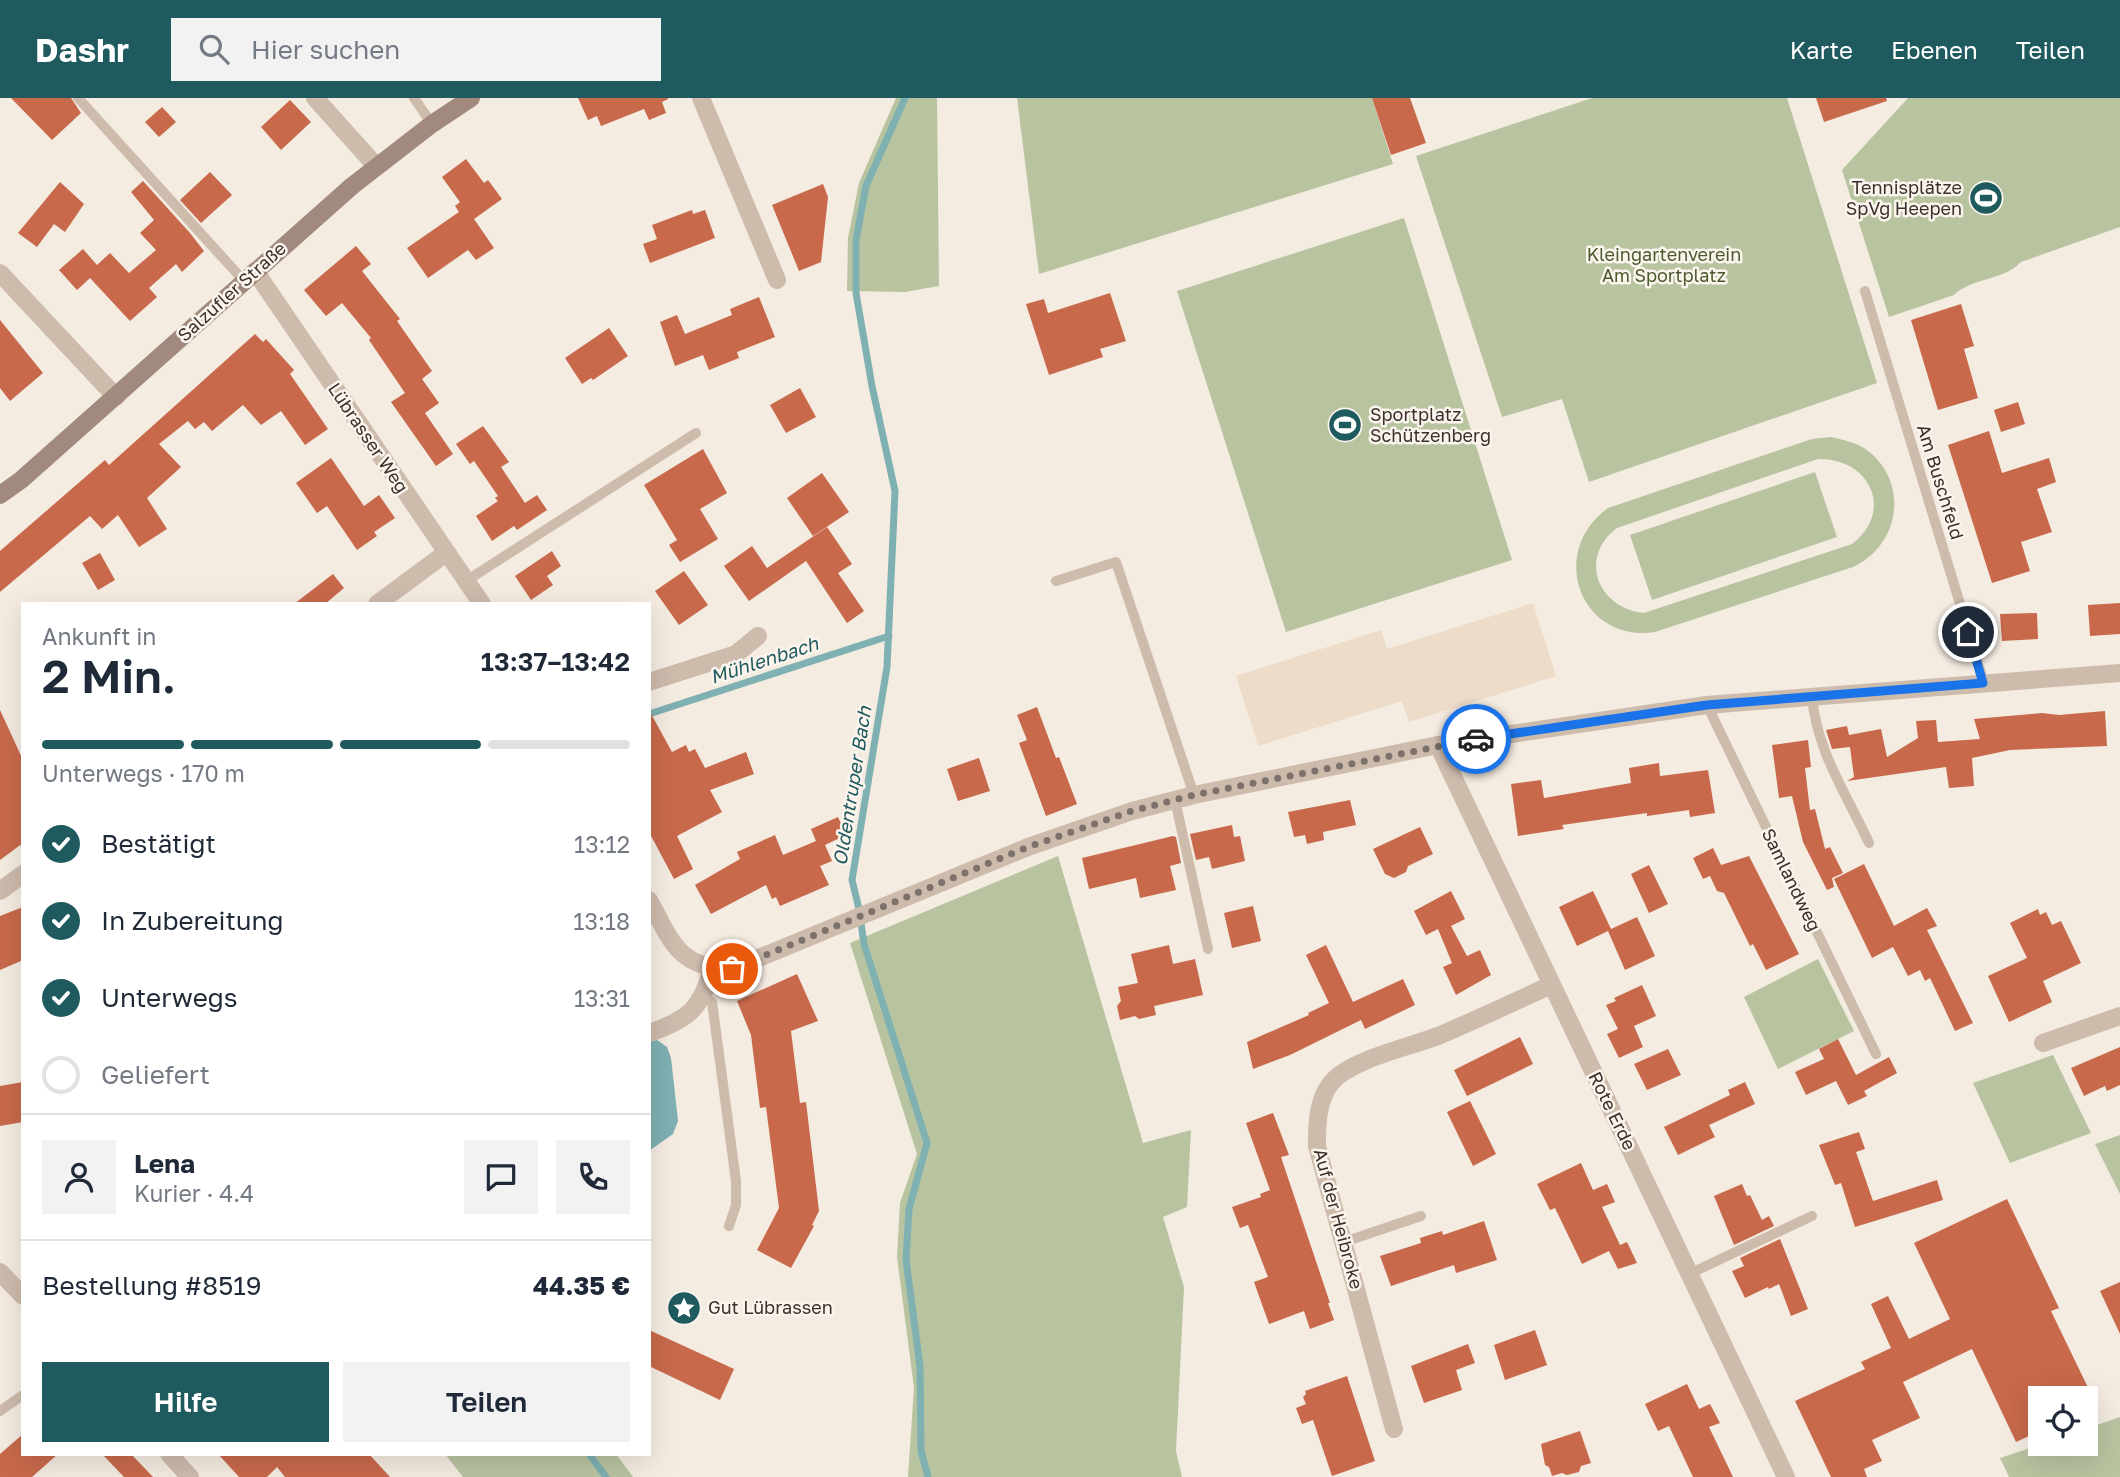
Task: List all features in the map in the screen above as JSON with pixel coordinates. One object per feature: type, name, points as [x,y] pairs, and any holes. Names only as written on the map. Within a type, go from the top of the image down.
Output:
[{"type":"street","points":[[315,98],[376,166]]},
{"type":"street","name":"Salzufler Straße","points":[[0,495],[116,397],[249,276],[376,166],[471,98]]},
{"type":"street","points":[[701,98],[776,280]]},
{"type":"street","points":[[0,273],[116,397]]},
{"type":"street","name":"Lübrasser Weg","points":[[249,276],[481,602]]},
{"type":"street","points":[[380,602],[446,553]]},
{"type":"street","points":[[651,681],[736,654],[758,636]]},
{"type":"street","points":[[651,904],[668,935],[688,960],[712,968],[732,969],[1028,847],[1127,812],[1194,795],[1438,745],[1707,705],[2120,673]]},
{"type":"street","name":"Rote Erde","points":[[1438,745],[1786,1477]]},
{"type":"street","points":[[0,891],[21,875]]},
{"type":"street","points":[[651,1032],[680,1021],[690,1014],[703,996],[712,968]]},
{"type":"street","name":"Auf der Heibroke","points":[[1394,1429],[1317,1146],[1320,1105],[1330,1084],[1349,1068],[1438,1035],[1551,985]]},
{"type":"street","points":[[2043,1044],[2120,1016]]},
{"type":"street","points":[[0,1272],[21,1294]]},
{"type":"street","points":[[171,1456],[190,1477]]},
{"type":"lane","points":[[78,98],[249,276]]},
{"type":"lane","points":[[414,98],[432,124]]},
{"type":"lane","name":"Am Buschfeld","points":[[1865,291],[1983,683]]},
{"type":"lane","points":[[466,581],[696,433]]},
{"type":"lane","points":[[1056,582],[1116,562],[1194,795]]},
{"type":"lane","points":[[1812,696],[1813,719],[1837,782],[1869,843]]},
{"type":"lane","name":"Samlandweg","points":[[1707,705],[1876,1054]]},
{"type":"lane","points":[[1175,800],[1208,949]]},
{"type":"lane","points":[[703,996],[712,1002],[736,1181],[736,1205],[729,1226]]},
{"type":"lane","points":[[1344,1242],[1421,1216]]},
{"type":"lane","points":[[1689,1274],[1812,1216]]},
{"type":"lane","points":[[0,1411],[21,1396]]},
{"type":"green space","points":[[896,98],[937,98],[939,286],[905,292],[847,291],[848,238],[859,183]]},
{"type":"green space","points":[[1017,98],[1372,98],[1393,164],[1039,274]]},
{"type":"green space","name":"Kleingartenverein Am Sportplatz","points":[[1592,98],[1787,98],[1877,383],[1589,482],[1562,399],[1502,417],[1416,156]]},
{"type":"green space","name":"Tennisplätze SpVg Heepen","points":[[1908,98],[2120,98],[2120,227],[2021,262],[2006,273],[1970,285],[1954,295],[1889,317],[1842,170]]},
{"type":"green space","name":"Sportplatz Schützenberg","points":[[1404,218],[1512,560],[1286,632],[1177,291]]},
{"type":"green space","points":[[1831,437],[1863,447],[1881,464],[1890,479],[1894,513],[1881,544],[1869,557],[1853,567],[1655,632],[1629,632],[1607,623],[1591,609],[1580,591],[1576,569],[1579,547],[1589,526],[1608,508],[1812,439]],"holes":[[[1818,459],[1836,461],[1851,467],[1863,477],[1871,489],[1874,502],[1872,517],[1865,531],[1852,544],[1644,613],[1614,602],[1598,580],[1598,553],[1605,540],[1617,528]]]},
{"type":"green space","points":[[1815,472],[1837,537],[1652,600],[1630,535]]},
{"type":"green space","points":[[1058,856],[1143,1143],[1191,1130],[1187,1207],[1163,1217],[1184,1287],[1176,1451],[1182,1477],[908,1477],[914,1388],[897,1257],[900,1203],[917,1154],[850,943]]},
{"type":"green space","points":[[1818,959],[1854,1031],[1778,1069],[1744,997]]},
{"type":"green space","points":[[2053,1055],[2091,1133],[2010,1163],[1973,1083]]},
{"type":"green space","points":[[2120,1135],[2120,1194],[2095,1144]]},
{"type":"green space","points":[[2120,1417],[2120,1477],[2009,1477],[2000,1458],[2028,1449],[2028,1456],[2098,1456],[2098,1425]]},
{"type":"green space","points":[[447,1456],[617,1456],[633,1477],[463,1477]]},
{"type":"shaded area","points":[[1533,603],[1556,676],[1409,722],[1402,701],[1258,746],[1236,676],[1381,630],[1387,649]]},
{"type":"water","points":[[657,1040],[667,1047],[671,1058],[678,1121],[673,1134],[651,1150],[651,1042]]},
{"type":"building","points":[[11,98],[71,98],[81,113],[52,140]]},
{"type":"building","points":[[578,98],[668,99],[662,102],[666,113],[649,120],[644,109],[601,126],[597,116],[588,120]]},
{"type":"building","points":[[1372,98],[1410,98],[1426,143],[1391,155]]},
{"type":"building","points":[[1816,98],[1886,98],[1887,101],[1824,122]]},
{"type":"building","points":[[290,100],[311,122],[281,150],[261,127]]},
{"type":"building","points":[[162,107],[176,122],[159,137],[145,122]]},
{"type":"building","points":[[466,159],[484,183],[488,180],[502,199],[474,219],[494,248],[476,260],[468,250],[428,278],[407,248],[459,212],[455,206],[460,202],[442,177]]},
{"type":"building","points":[[210,172],[232,195],[201,223],[180,200]]},
{"type":"building","points":[[143,181],[204,251],[182,272],[176,264],[149,288],[157,297],[130,321],[90,278],[77,290],[59,270],[83,249],[97,265],[110,253],[129,273],[156,250],[140,233],[154,220],[131,192]]},
{"type":"building","points":[[60,182],[84,204],[65,232],[54,224],[37,247],[18,233]]},
{"type":"building","points":[[823,184],[828,197],[821,262],[799,271],[772,205]]},
{"type":"building","points":[[692,210],[693,214],[705,210],[715,238],[650,263],[643,244],[657,239],[652,225]]},
{"type":"building","points":[[356,246],[371,264],[362,271],[400,319],[397,321],[432,371],[422,379],[439,403],[425,413],[453,454],[436,466],[391,402],[405,393],[369,340],[371,338],[342,303],[326,316],[304,290]]},
{"type":"building","points":[[1110,293],[1126,341],[1100,349],[1103,357],[1049,375],[1026,304],[1044,299],[1048,313]]},
{"type":"building","points":[[759,297],[775,337],[737,352],[739,358],[709,370],[703,355],[675,366],[660,322],[677,315],[685,334],[732,315],[730,309]]},
{"type":"building","points":[[1961,304],[1974,346],[1964,349],[1978,398],[1938,410],[1911,320]]},
{"type":"building","points":[[0,320],[43,373],[10,401],[0,388]]},
{"type":"building","points":[[609,328],[628,356],[593,380],[591,378],[582,384],[565,358]]},
{"type":"building","points":[[255,334],[263,342],[266,339],[294,370],[290,374],[328,429],[305,445],[281,411],[261,425],[243,405],[212,431],[204,422],[195,429],[188,421],[159,444],[181,467],[147,498],[167,529],[139,547],[118,515],[102,529],[90,516],[0,592],[0,551],[105,460],[109,465]]},
{"type":"building","points":[[800,388],[816,417],[786,433],[770,405]]},
{"type":"building","points":[[2018,402],[2025,424],[2001,432],[1994,410]]},
{"type":"building","points":[[483,426],[509,462],[501,467],[525,503],[537,495],[547,510],[517,530],[514,526],[492,541],[476,516],[498,501],[495,498],[498,496],[474,461],[470,464],[456,444]]},
{"type":"building","points":[[1989,431],[2002,473],[2049,458],[2056,482],[2037,489],[2052,532],[2021,542],[2030,571],[1992,583],[1948,445]]},
{"type":"building","points":[[703,449],[727,493],[700,509],[718,539],[680,562],[669,545],[677,540],[644,485]]},
{"type":"building","points":[[331,458],[364,506],[379,495],[395,518],[374,532],[377,536],[357,550],[327,506],[317,513],[296,483]]},
{"type":"building","points":[[822,473],[849,512],[813,536],[787,498]]},
{"type":"building","points":[[827,527],[852,564],[838,573],[864,611],[847,623],[806,561],[749,601],[724,566],[752,546],[767,568]]},
{"type":"building","points":[[552,551],[561,566],[547,576],[553,585],[531,600],[515,576]]},
{"type":"building","points":[[100,553],[115,580],[98,590],[82,563]]},
{"type":"building","points":[[684,571],[708,605],[679,625],[655,591]]},
{"type":"building","points":[[333,574],[344,588],[327,602],[297,602]]},
{"type":"building","points":[[2120,603],[2120,634],[2090,636],[2088,605]]},
{"type":"building","points":[[2037,613],[2038,639],[2002,641],[2000,614]]},
{"type":"building","points":[[1037,707],[1077,804],[1046,816],[1019,743],[1027,740],[1017,715]]},
{"type":"building","points":[[0,710],[21,756],[21,844],[0,860]]},
{"type":"building","points":[[2105,711],[2107,746],[2010,750],[1972,758],[1974,786],[1949,788],[1946,767],[1847,781],[1854,777],[1850,747],[1832,749],[1826,730],[1847,726],[1849,735],[1881,729],[1887,757],[1918,738],[1916,721],[1936,720],[1938,742],[1980,739],[1974,719]]},
{"type":"building","points":[[651,714],[672,752],[686,745],[689,752],[695,749],[705,768],[746,752],[754,774],[710,790],[722,812],[677,836],[693,869],[674,879],[651,836]]},
{"type":"building","points":[[1808,740],[1811,767],[1805,768],[1810,810],[1815,809],[1825,849],[1830,847],[1843,873],[1832,878],[1834,887],[1827,890],[1803,842],[1792,796],[1779,798],[1772,745]]},
{"type":"building","points":[[979,758],[990,791],[958,801],[947,769]]},
{"type":"building","points":[[1659,763],[1660,776],[1708,770],[1715,813],[1690,817],[1689,810],[1647,816],[1647,813],[1562,825],[1564,829],[1518,836],[1511,784],[1541,780],[1544,798],[1631,783],[1629,768]]},
{"type":"building","points":[[1350,800],[1356,825],[1323,832],[1324,840],[1307,844],[1305,835],[1294,837],[1288,812]]},
{"type":"building","points":[[838,817],[846,835],[825,845],[832,861],[820,866],[829,885],[780,906],[776,897],[772,899],[766,885],[711,914],[695,885],[740,859],[737,852],[775,835],[783,855],[816,841],[811,829]]},
{"type":"building","points":[[1232,825],[1234,837],[1240,836],[1245,861],[1212,869],[1209,857],[1196,860],[1190,834]]},
{"type":"building","points":[[1420,827],[1433,854],[1408,866],[1406,872],[1394,878],[1385,874],[1373,849]]},
{"type":"building","points":[[1176,837],[1181,863],[1170,866],[1176,890],[1140,898],[1136,878],[1089,889],[1082,858]]},
{"type":"building","points":[[1713,848],[1721,865],[1749,856],[1799,954],[1766,970],[1753,944],[1750,946],[1724,893],[1717,891],[1710,876],[1703,879],[1693,858]]},
{"type":"building","points":[[1864,864],[1894,926],[1927,908],[1937,926],[1927,930],[1973,1023],[1955,1031],[1930,978],[1925,981],[1920,970],[1908,976],[1893,947],[1872,958],[1834,879]]},
{"type":"building","points":[[1649,865],[1668,904],[1649,913],[1631,874]]},
{"type":"building","points":[[1451,891],[1465,919],[1451,926],[1467,956],[1480,950],[1491,975],[1456,995],[1443,967],[1452,963],[1438,929],[1426,935],[1414,911]]},
{"type":"building","points":[[1593,891],[1611,929],[1637,917],[1655,956],[1625,970],[1608,931],[1577,946],[1559,907]]},
{"type":"building","points":[[1253,906],[1261,941],[1232,948],[1224,913]]},
{"type":"building","points":[[21,908],[21,961],[0,970],[0,916]]},
{"type":"building","points":[[2038,909],[2040,915],[2046,912],[2052,925],[2061,921],[2081,963],[2043,981],[2052,1002],[2009,1022],[1988,976],[2027,958],[2010,923]]},
{"type":"building","points":[[1169,945],[1173,964],[1195,959],[1203,995],[1154,1006],[1156,1015],[1120,1020],[1117,1006],[1121,1001],[1118,987],[1138,983],[1131,954]]},
{"type":"building","points":[[1326,945],[1353,1002],[1403,979],[1415,1005],[1365,1029],[1361,1020],[1290,1055],[1253,1069],[1247,1042],[1309,1015],[1308,1013],[1329,1003],[1306,955]]},
{"type":"building","points":[[797,974],[818,1021],[791,1031],[800,1103],[806,1102],[819,1211],[812,1225],[814,1226],[791,1268],[757,1250],[779,1208],[766,1107],[760,1108],[751,1035],[737,1001]]},
{"type":"building","points":[[1642,985],[1656,1016],[1634,1026],[1643,1047],[1619,1058],[1607,1034],[1618,1029],[1606,1005],[1616,1001],[1614,998]]},
{"type":"building","points":[[1520,1037],[1533,1064],[1467,1096],[1454,1070]]},
{"type":"building","points":[[1838,1039],[1856,1075],[1889,1057],[1897,1073],[1864,1091],[1867,1096],[1848,1105],[1836,1081],[1806,1095],[1795,1072],[1824,1059],[1819,1049]]},
{"type":"building","points":[[2120,1047],[2120,1085],[2107,1091],[2105,1086],[2084,1096],[2071,1068]]},
{"type":"building","points":[[1668,1049],[1681,1075],[1647,1090],[1634,1064]]},
{"type":"building","points":[[21,1082],[21,1122],[0,1126],[0,1086]]},
{"type":"building","points":[[1745,1082],[1755,1104],[1709,1125],[1715,1137],[1678,1155],[1664,1127],[1730,1095],[1728,1090]]},
{"type":"building","points":[[1470,1101],[1496,1154],[1473,1166],[1447,1112]]},
{"type":"building","points":[[1273,1113],[1289,1155],[1281,1157],[1334,1320],[1310,1329],[1304,1311],[1269,1324],[1254,1282],[1268,1277],[1248,1225],[1240,1228],[1232,1207],[1261,1197],[1260,1194],[1270,1190],[1246,1123]]},
{"type":"building","points":[[1859,1132],[1865,1149],[1856,1152],[1873,1201],[1937,1180],[1943,1200],[1855,1227],[1841,1183],[1835,1185],[1819,1145]]},
{"type":"building","points":[[1581,1163],[1593,1190],[1607,1184],[1615,1202],[1602,1207],[1620,1245],[1627,1242],[1637,1263],[1618,1269],[1609,1251],[1582,1264],[1555,1208],[1550,1210],[1537,1184]]},
{"type":"building","points":[[1742,1184],[1762,1220],[1769,1216],[1774,1226],[1734,1245],[1714,1196]]},
{"type":"building","points":[[2007,1199],[2059,1308],[2051,1311],[2087,1386],[2028,1386],[2028,1436],[2016,1442],[1972,1349],[1903,1382],[1920,1418],[1872,1440],[1882,1461],[1864,1469],[1867,1477],[1831,1477],[1795,1401],[1865,1369],[1861,1362],[1891,1348],[1871,1304],[1888,1296],[1909,1339],[1950,1319],[1914,1243]]},
{"type":"building","points":[[1484,1221],[1497,1260],[1456,1273],[1454,1265],[1391,1286],[1380,1256],[1421,1243],[1420,1238],[1442,1231],[1443,1235]]},
{"type":"building","points":[[1780,1239],[1808,1309],[1791,1316],[1779,1284],[1745,1298],[1732,1271],[1744,1266],[1740,1258]]},
{"type":"building","points":[[2120,1282],[2120,1334],[2100,1291]]},
{"type":"building","points":[[1535,1330],[1547,1365],[1505,1380],[1494,1345]]},
{"type":"building","points":[[651,1331],[734,1369],[720,1400],[651,1367]]},
{"type":"building","points":[[1468,1344],[1475,1363],[1456,1370],[1462,1390],[1424,1403],[1411,1366]]},
{"type":"building","points":[[1347,1376],[1375,1461],[1332,1476],[1313,1420],[1302,1424],[1296,1408],[1306,1404],[1303,1397],[1305,1391]]},
{"type":"building","points":[[1687,1384],[1699,1409],[1710,1404],[1720,1423],[1709,1427],[1733,1477],[1693,1477],[1669,1426],[1658,1431],[1645,1404]]},
{"type":"building","points":[[1580,1431],[1591,1463],[1581,1466],[1579,1472],[1552,1476],[1549,1467],[1545,1465],[1541,1444]]},
{"type":"building","points":[[21,1436],[21,1456],[56,1456],[32,1477],[0,1477],[0,1454]]},
{"type":"building","points":[[104,1456],[133,1456],[153,1477],[124,1477]]},
{"type":"building","points":[[220,1456],[371,1456],[390,1477],[285,1477],[277,1467],[267,1477],[239,1477]]},
{"type":"waterway","name":"Oldentruper Bach","points":[[905,98],[866,186],[856,240],[856,293],[872,386],[895,491],[887,667],[852,880],[864,944],[927,1143],[909,1209],[906,1260],[920,1366],[921,1451],[928,1477]]},
{"type":"waterway","name":"Mühlenbach","points":[[651,713],[889,636]]},
{"type":"waterway","points":[[590,1456],[606,1477]]},
{"type":"way so far","points":[[732,969],[1028,847],[1132,811],[1194,795],[1476,739]]},
{"type":"place","name":"Tennisplätze SpVg Heepen","points":[[1986,198]]},
{"type":"place","name":"Sportplatz Schützenberg","points":[[1345,425]]},
{"type":"place","name":"Gut Lübrassen","points":[[684,1308]]},
{"type":"route","points":[[1476,739],[1707,705],[1983,683],[1968,632]]}]
